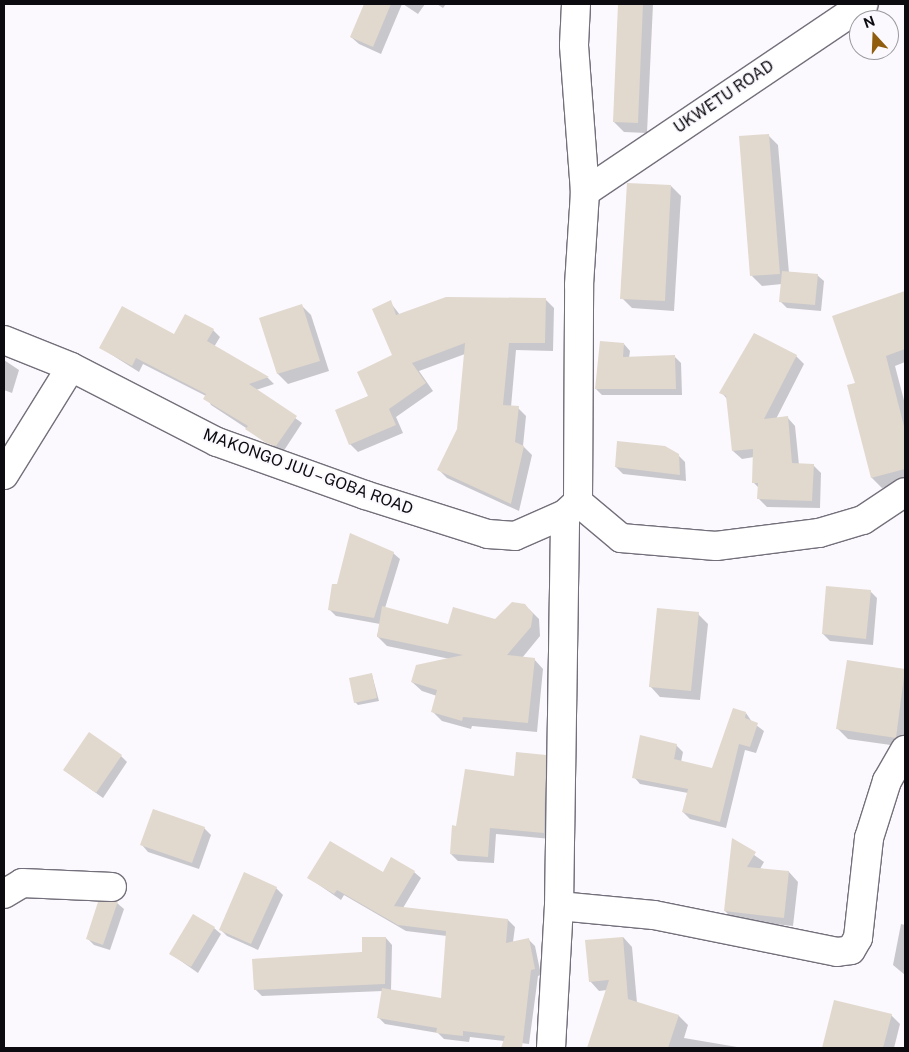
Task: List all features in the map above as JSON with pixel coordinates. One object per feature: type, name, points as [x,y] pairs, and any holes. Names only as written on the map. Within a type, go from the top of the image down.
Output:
[{"type":"street","points":[[551,1048],[559,906],[579,285],[585,192],[574,45],[576,4]]},
{"type":"street","name":"UKWETU ROAD","points":[[585,192],[864,4]]},
{"type":"street","name":"MAKONGO JUU – GOBA ROAD","points":[[4,340],[71,367],[217,442],[364,496],[488,534],[515,536],[572,508]]},
{"type":"street","points":[[4,474],[71,367]]},
{"type":"street","points":[[572,508],[621,538],[716,546],[819,533],[863,520],[905,492]]},
{"type":"street","points":[[559,906],[654,915],[837,952],[851,950],[858,938],[869,838],[887,781],[905,750]]},
{"type":"street","points":[[4,894],[22,883],[112,887]]},
{"type":"building","points":[[364,4],[391,4],[373,47],[350,37]]},
{"type":"building","points":[[618,4],[643,4],[638,123],[613,122]]},
{"type":"building","points":[[769,134],[780,274],[750,276],[739,136]]},
{"type":"building","points":[[627,183],[671,185],[665,301],[620,299]]},
{"type":"building","points":[[782,271],[818,274],[815,305],[779,302]]},
{"type":"building","points":[[905,291],[905,349],[886,356],[905,430],[905,469],[871,478],[847,385],[855,383],[832,316]]},
{"type":"building","points":[[446,297],[546,298],[545,343],[509,343],[503,405],[519,406],[515,442],[524,446],[511,504],[437,470],[457,429],[465,343],[412,363],[426,383],[389,409],[396,425],[349,445],[335,410],[368,396],[357,372],[392,355],[372,309],[391,300],[396,315]]},
{"type":"building","points":[[302,304],[320,361],[277,374],[259,318]]},
{"type":"building","points":[[122,306],[174,334],[185,314],[214,329],[207,341],[269,377],[249,384],[297,416],[276,446],[266,443],[245,429],[248,426],[203,399],[206,394],[136,358],[132,366],[99,348]]},
{"type":"building","points":[[754,333],[797,355],[764,419],[788,416],[792,463],[814,464],[812,501],[757,499],[758,483],[752,483],[753,449],[732,451],[726,396],[719,393]]},
{"type":"building","points":[[600,341],[624,343],[623,357],[675,355],[676,389],[595,389]]},
{"type":"building","points":[[617,441],[665,446],[679,454],[680,475],[615,467]]},
{"type":"building","points":[[350,533],[394,552],[374,618],[328,610],[332,584],[337,584]]},
{"type":"building","points":[[826,586],[871,590],[866,639],[822,634]]},
{"type":"building","points":[[512,602],[525,604],[533,614],[531,627],[507,655],[535,658],[528,723],[463,717],[462,721],[431,712],[437,690],[411,682],[416,665],[463,655],[377,637],[382,606],[448,624],[453,607],[495,619]]},
{"type":"building","points":[[657,608],[699,612],[691,691],[649,687]]},
{"type":"building","points":[[847,660],[905,669],[896,738],[836,729]]},
{"type":"building","points":[[372,673],[377,698],[354,703],[349,678]]},
{"type":"building","points":[[733,708],[746,712],[745,718],[758,723],[750,747],[739,744],[720,822],[682,812],[688,789],[632,778],[640,735],[677,744],[674,759],[712,768]]},
{"type":"building","points":[[89,732],[122,755],[96,793],[63,770]]},
{"type":"building","points":[[516,752],[546,755],[544,833],[490,828],[488,857],[450,854],[452,825],[456,826],[465,769],[514,776]]},
{"type":"building","points":[[153,809],[205,827],[192,863],[140,845]]},
{"type":"building","points":[[732,838],[756,852],[747,867],[789,871],[784,918],[724,911]]},
{"type":"building","points":[[330,841],[383,872],[391,857],[415,871],[394,906],[508,919],[506,943],[529,938],[535,969],[531,970],[522,1048],[501,1048],[505,1036],[463,1031],[463,1036],[436,1033],[437,1028],[377,1018],[382,988],[441,998],[446,931],[398,925],[337,890],[334,894],[307,878]]},
{"type":"building","points":[[244,872],[277,887],[251,944],[219,930]]},
{"type":"building","points":[[118,901],[103,945],[86,939],[98,902]]},
{"type":"building","points":[[193,914],[215,927],[191,967],[169,954]]},
{"type":"building","points":[[362,937],[386,937],[385,984],[254,990],[252,959],[362,952]]},
{"type":"building","points":[[623,937],[628,999],[679,1015],[668,1048],[587,1048],[609,980],[589,982],[585,940]]},
{"type":"building","points":[[834,1000],[892,1014],[883,1048],[822,1048]]}]
